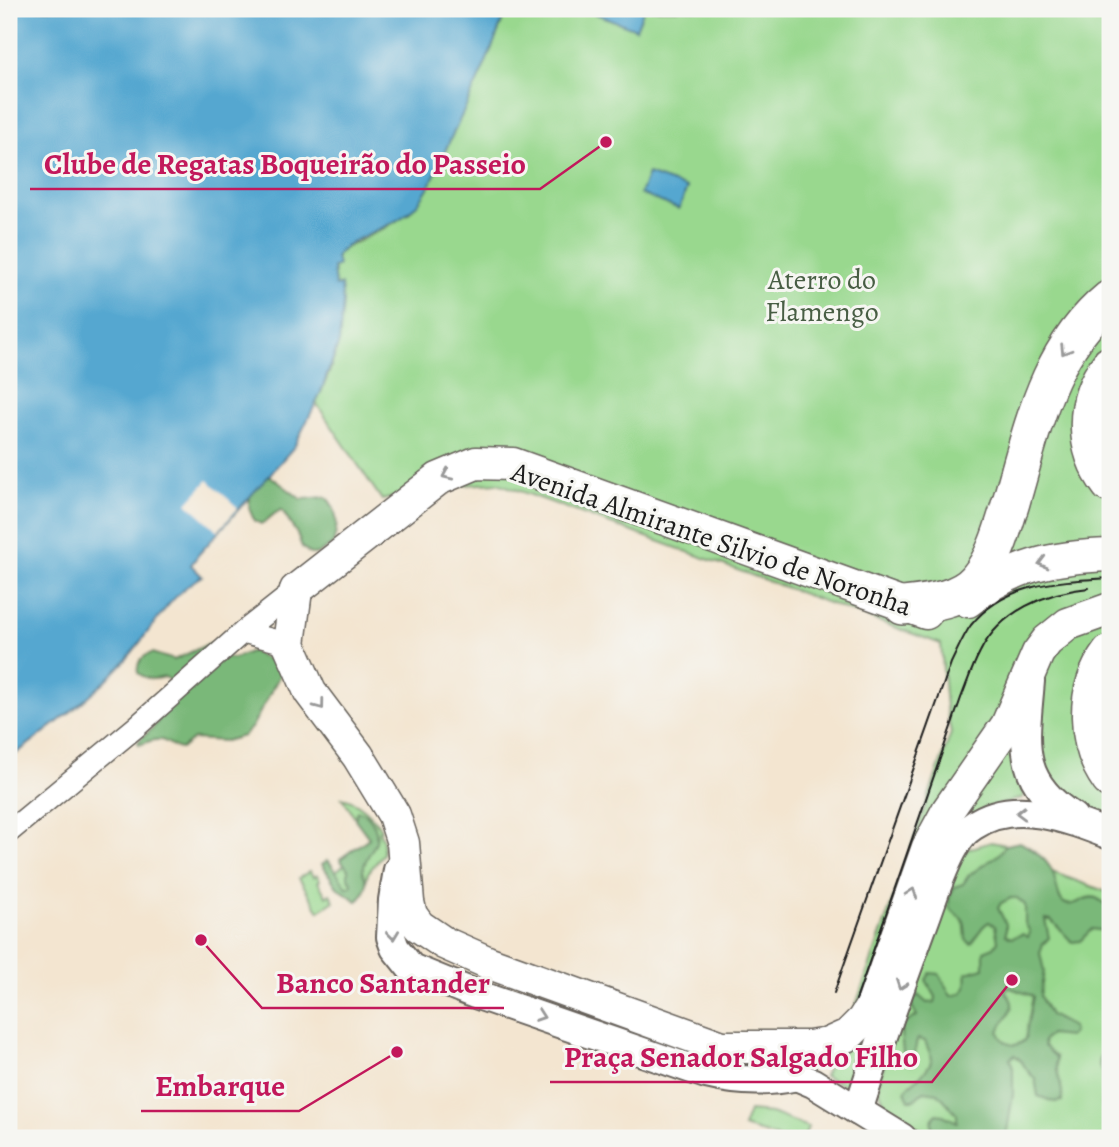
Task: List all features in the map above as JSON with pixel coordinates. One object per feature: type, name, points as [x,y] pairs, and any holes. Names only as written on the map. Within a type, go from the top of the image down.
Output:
[{"type":"highway","points":[[903,606],[925,604],[962,593],[977,580],[990,560],[1003,528],[1039,410],[1058,361],[1073,337],[1110,299]]},
{"type":"highway","points":[[1110,365],[1093,399],[1089,424],[1094,456],[1110,484]]},
{"type":"highway","points":[[1110,654],[1097,681],[1091,714],[1096,755],[1110,779]]},
{"type":"main road","name":"Avenida Almirante Silvio de Noronha","points":[[296,590],[438,479],[476,463],[513,464],[926,613],[952,611],[1002,576],[1047,560],[1110,555]]},
{"type":"main road","points":[[296,590],[289,644],[310,692],[358,756],[394,816],[403,843],[411,915],[428,934],[488,962],[722,1047],[809,1047],[828,1044],[848,1035],[863,1020],[873,1004],[928,847],[948,810],[1007,724],[1031,665],[1047,641],[1057,632],[1077,620],[1110,609]]},
{"type":"street","name":"Avenida Almirante Silvio de Noronha","points":[[9,832],[296,590]]},
{"type":"street","points":[[243,632],[289,644]]},
{"type":"street","points":[[1031,665],[1027,740],[1031,774],[1048,797],[1099,831]]},
{"type":"street","points":[[858,1111],[870,1071],[946,864],[961,837],[979,822],[1011,812],[1036,813],[1099,831]]},
{"type":"street","points":[[403,843],[393,900],[391,930],[395,948],[411,968],[475,994],[727,1080],[760,1082],[797,1076]]},
{"type":"street","points":[[722,1047],[797,1076],[895,1134]]},
{"type":"street","points":[[870,1071],[877,1105],[895,1134]]},
{"type":"green space","name":"Aterro do Flamengo","points":[[506,9],[1110,9],[1110,824],[1021,789],[1024,795],[1022,798],[983,809],[853,1089],[824,1076],[856,1005],[951,733],[946,708],[941,644],[498,483],[444,486],[382,500],[316,403],[337,346],[340,285],[335,286],[333,267],[339,251],[410,212],[429,186]]},
{"type":"green space","points":[[269,475],[301,499],[326,497],[336,519],[333,544],[318,554],[310,554],[302,547],[282,510],[261,524],[255,521],[249,501],[254,491]]},
{"type":"green space","points":[[214,644],[228,658],[252,651],[281,665],[282,671],[252,727],[243,736],[225,741],[193,739],[181,749],[161,740],[139,745],[138,742],[161,716],[168,697],[170,680],[165,677],[151,679],[138,673],[140,660],[152,653],[174,660]]},
{"type":"green space","points":[[342,798],[359,805],[374,819],[381,830],[379,831],[383,840],[383,854],[368,873],[363,894],[357,901],[337,887],[322,864],[328,860],[336,871],[344,865],[340,859],[369,838]]},
{"type":"green space","points":[[357,811],[369,817],[377,836],[364,866],[365,890],[357,901],[337,887],[322,864],[328,860],[347,887],[351,886],[348,869],[340,859],[369,838],[355,819]]},
{"type":"green space","points":[[991,842],[1006,845],[1038,867],[1110,893],[1110,1138],[945,1138],[895,1117],[879,1090],[879,1080],[951,872],[968,849]]},
{"type":"green space","points":[[1020,842],[1044,859],[1052,871],[1064,903],[1072,904],[1092,897],[1110,908],[1110,932],[1092,929],[1080,941],[1072,942],[1051,920],[1045,919],[1049,938],[1040,953],[1044,971],[1040,996],[1050,1015],[1072,1027],[1073,1033],[1069,1037],[1050,1035],[1043,1041],[1044,1046],[1056,1057],[1062,1101],[1054,1102],[1038,1096],[1035,1078],[1014,1055],[1010,1059],[1013,1068],[1013,1094],[1007,1132],[1014,1137],[1027,1135],[1031,1138],[966,1138],[955,1133],[942,1137],[933,1130],[933,1118],[937,1114],[943,1115],[957,1122],[957,1114],[938,1093],[924,1091],[914,1100],[909,1100],[905,1091],[924,1072],[932,1058],[925,1041],[918,1039],[912,1065],[904,1061],[902,1025],[917,1016],[912,1000],[918,995],[927,1003],[935,1002],[936,997],[926,980],[930,973],[939,974],[951,996],[960,994],[965,989],[966,973],[984,968],[984,951],[994,947],[998,941],[995,926],[989,922],[986,924],[971,944],[966,940],[964,921],[949,907],[949,898],[954,887],[963,884],[969,875],[998,855],[1006,845]],"holes":[[[1017,898],[1025,905],[1025,923],[1030,932],[1028,937],[1023,934],[1011,938],[1006,935],[1006,924],[998,908],[1001,903]],[[1008,987],[1033,996],[1025,1039],[1014,1045],[1003,1040],[999,1032],[1012,1007],[1005,992]]]},
{"type":"green space","points":[[310,871],[313,877],[317,875],[326,896],[330,894],[334,901],[319,911],[299,878]]},
{"type":"green space","points":[[1104,1053],[1110,1055],[1110,1120],[1102,1106],[1103,1073],[1099,1066],[1100,1056]]},
{"type":"green space","points":[[749,1111],[771,1113],[808,1127],[804,1138],[780,1138],[743,1127]]},
{"type":"water","points":[[9,9],[506,9],[481,74],[423,196],[401,218],[350,244],[336,257],[338,265],[333,268],[335,286],[341,285],[343,303],[339,342],[319,397],[294,447],[199,554],[191,565],[202,576],[169,604],[123,663],[83,702],[9,759]]},
{"type":"water","points":[[595,9],[644,9],[636,29],[593,13]]},
{"type":"water","points":[[648,174],[687,188],[679,209],[640,194]]},
{"type":"pier","points":[[208,480],[238,508],[218,531],[187,503]]},
{"type":"tram line","points":[[834,993],[951,663],[968,629],[985,611],[1017,592],[1053,583],[1110,578]]},
{"type":"tram line","points":[[856,1000],[961,698],[980,652],[999,625],[1026,606],[1057,594],[1089,588]]},
{"type":"place","name":"Clube de Regatas Boqueirão do Passeio","points":[[606,142]]},
{"type":"place","name":"Banco Santander","points":[[201,940]]},
{"type":"place","name":"Praça Senador Salgado Filho","points":[[1012,980]]},
{"type":"place","name":"Embarque","points":[[397,1052]]}]
